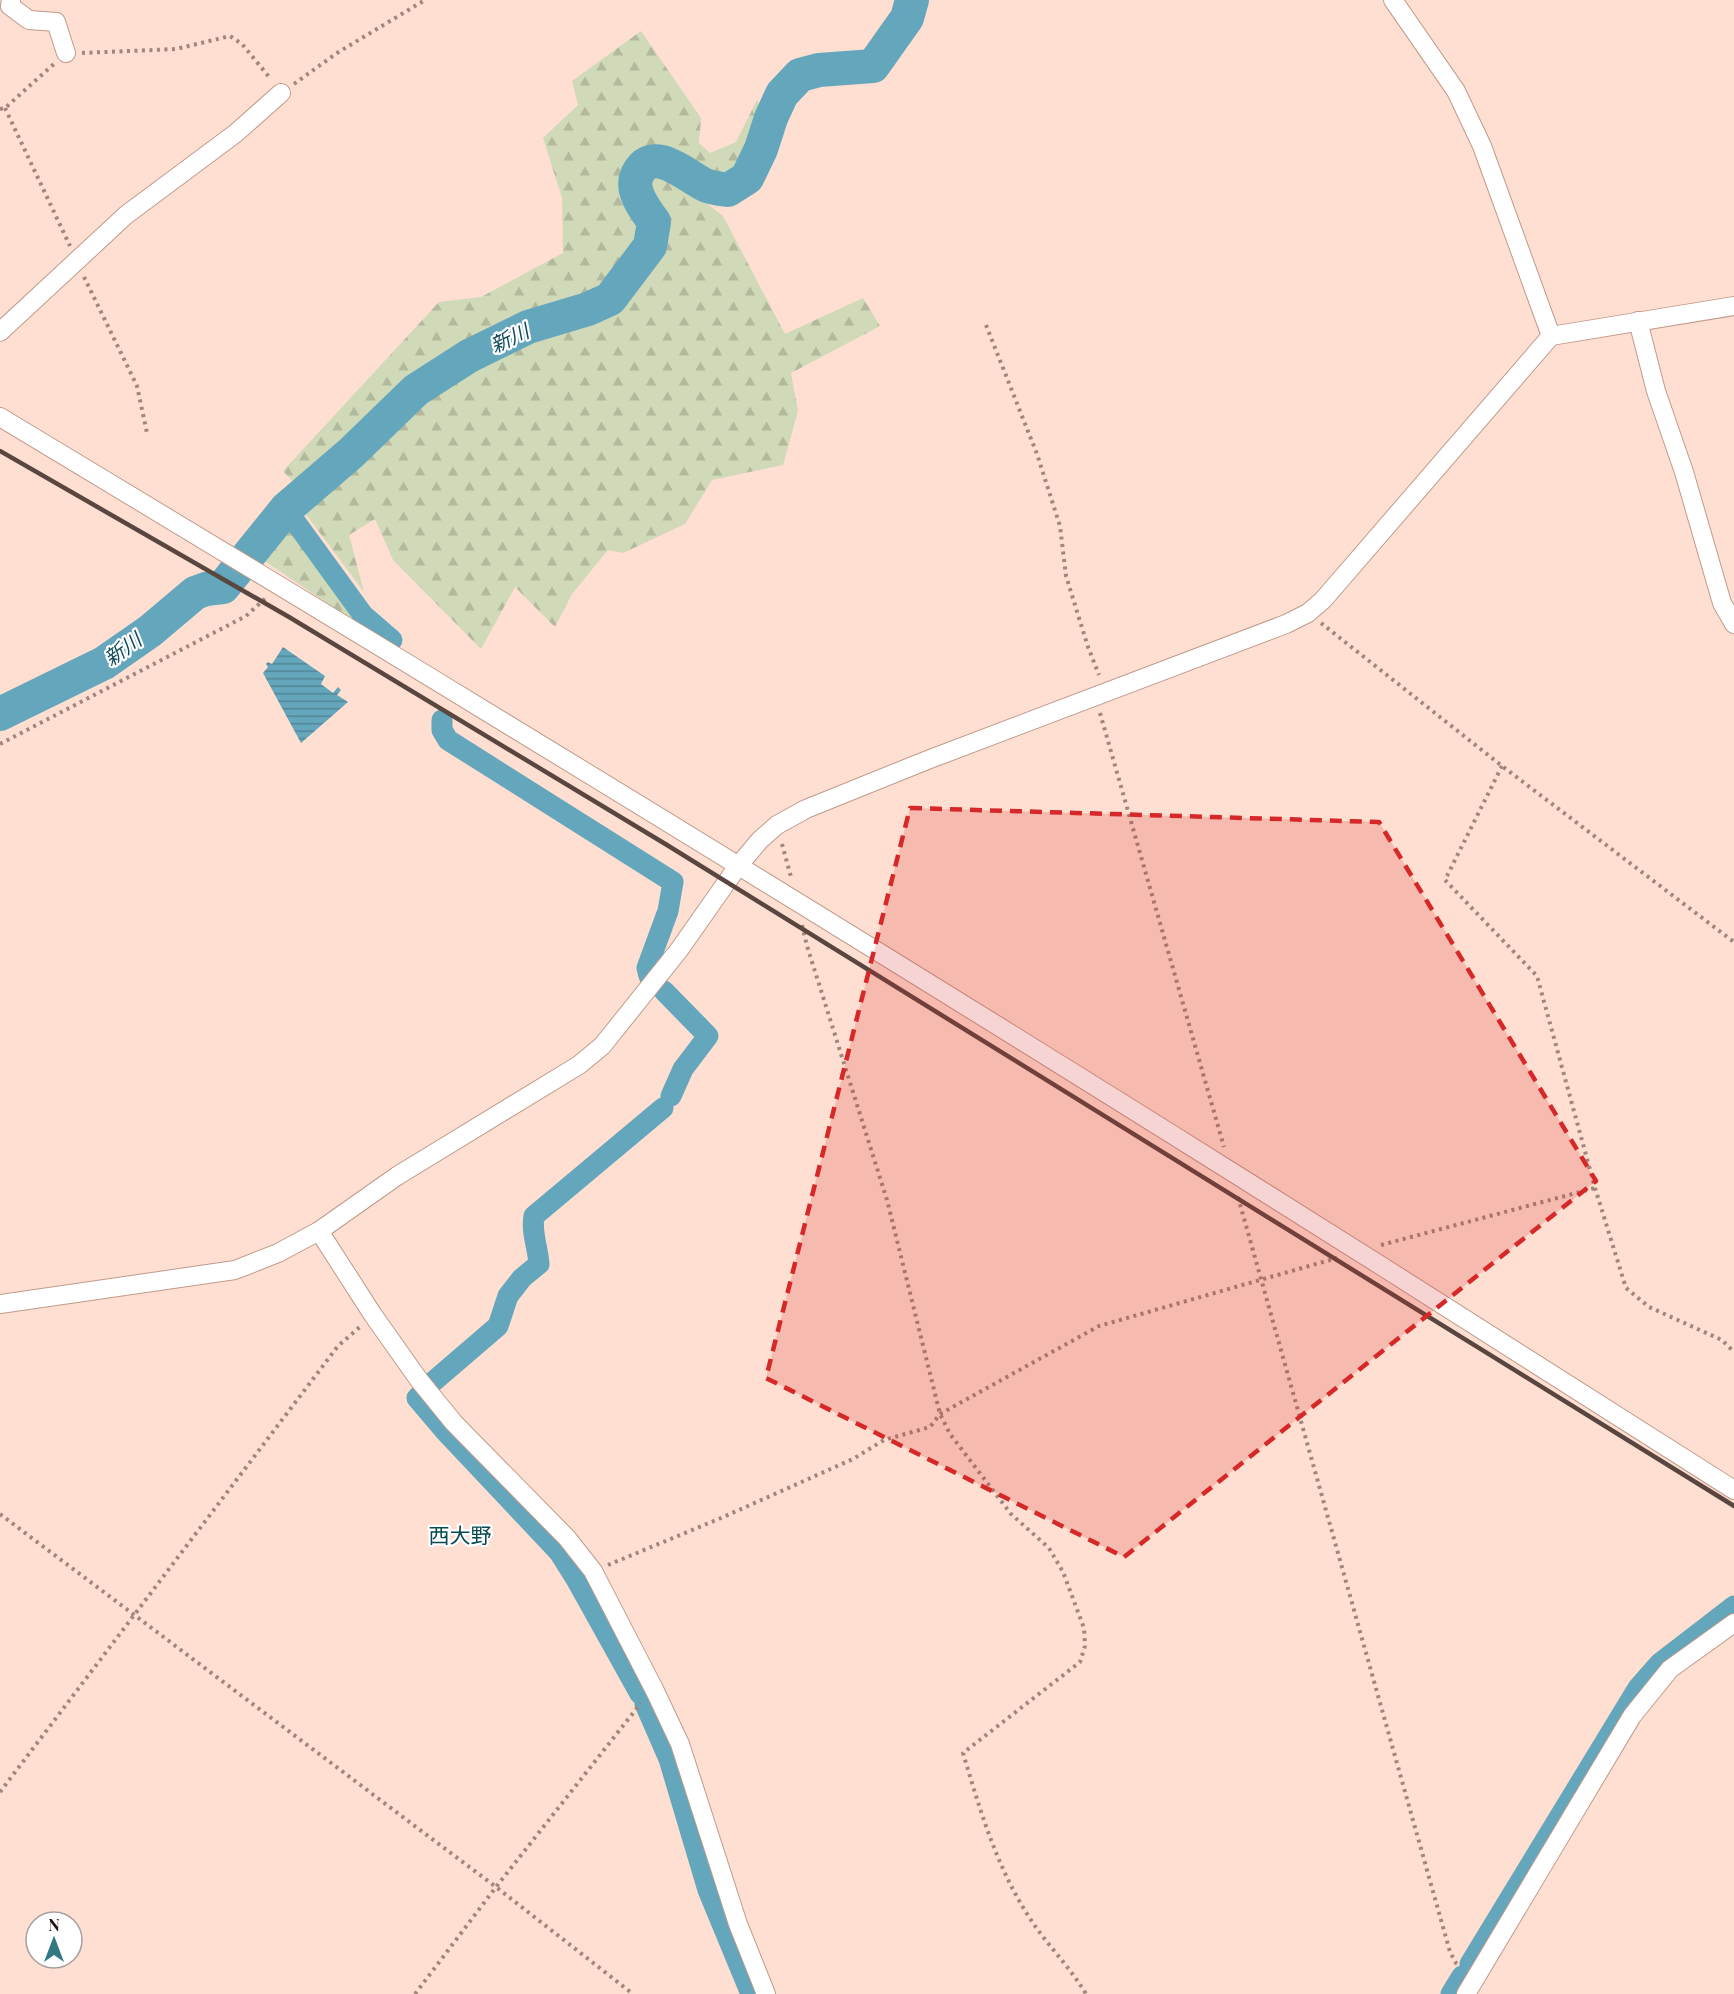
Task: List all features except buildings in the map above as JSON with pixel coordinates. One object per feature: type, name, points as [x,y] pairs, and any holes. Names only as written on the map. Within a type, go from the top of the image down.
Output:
[{"type":"street","points":[[11,0],[10,6],[29,20],[56,22],[66,53]]},
{"type":"street","points":[[1393,0],[1456,91],[1482,146],[1551,336]]},
{"type":"street","points":[[0,332],[126,215],[236,133],[281,93]]},
{"type":"street","points":[[0,1304],[235,1270],[278,1253],[320,1231],[397,1176],[579,1065],[603,1046],[672,959],[738,866],[760,840],[777,825],[806,809],[930,759],[1286,624],[1308,613],[1331,591],[1551,336],[1734,306]]},
{"type":"street","points":[[1638,321],[1656,390],[1684,472],[1722,603],[1734,624]]},
{"type":"street","points":[[0,417],[280,585],[797,902],[1231,1171],[1734,1490]]},
{"type":"street","points":[[320,1231],[373,1315],[419,1380],[454,1423],[567,1538],[593,1571],[655,1690],[680,1744],[738,1924],[766,1994]]},
{"type":"street","points":[[1466,1994],[1632,1716],[1670,1669],[1734,1623]]},
{"type":"path","points":[[0,109],[5,108],[66,53],[176,49],[230,36],[242,44],[281,93],[337,53],[425,0]]},
{"type":"path","points":[[986,326],[1037,454],[1060,526],[1066,576],[1088,647],[1261,1280],[1450,1952],[1456,1963],[1477,1977]]},
{"type":"path","points":[[0,744],[246,616],[280,585]]},
{"type":"path","points":[[1308,613],[1502,766],[1734,942]]},
{"type":"path","points":[[1502,766],[1445,880],[1538,976],[1595,1188],[1626,1288],[1649,1307],[1722,1340],[1734,1352]]},
{"type":"path","points":[[777,825],[807,946],[887,1200],[940,1414],[950,1434],[1011,1514],[1048,1548],[1063,1572],[1084,1628],[1084,1646],[1080,1662],[963,1753],[980,1812],[998,1858],[1031,1920],[1086,1994]]},
{"type":"path","points":[[593,1571],[731,1514],[853,1459],[884,1440],[930,1426],[940,1414],[1099,1326],[1358,1251],[1595,1188]]},
{"type":"path","points":[[0,1792],[338,1346],[373,1315]]},
{"type":"path","points":[[0,1514],[136,1614],[633,1994]]},
{"type":"path","points":[[415,1994],[639,1705],[655,1690]]},
{"type":"highlighted area","points":[[910,808],[1379,822],[1596,1181],[1124,1557],[766,1378]]},
{"type":"green space","points":[[641,31],[701,118],[699,143],[710,153],[736,142],[757,100],[764,115],[745,163],[726,179],[658,154],[635,168],[631,187],[639,213],[648,228],[639,250],[605,291],[453,354],[395,399],[299,488],[283,471],[439,302],[481,297],[563,253],[562,198],[543,138],[578,105],[572,81]]},
{"type":"green space","points":[[655,174],[674,178],[723,216],[785,334],[863,298],[880,326],[791,373],[798,411],[783,465],[712,480],[685,524],[623,553],[608,550],[572,594],[555,627],[515,587],[481,649],[393,560],[375,519],[349,535],[364,592],[305,513],[361,458],[437,394],[488,362],[620,308],[658,255],[666,234],[661,204],[649,190]]},
{"type":"green space","points":[[287,526],[360,625],[260,558]]},
{"type":"water","points":[[283,647],[325,676],[321,684],[333,693],[338,687],[341,690],[337,695],[348,702],[301,743],[263,673],[268,667],[266,664],[268,662],[272,664]]},
{"type":"waterway","name":"新川","points":[[0,714],[104,663],[150,631],[195,593],[223,587],[286,509],[351,453],[416,390],[469,356],[528,327],[588,309],[610,299],[650,246],[654,222],[640,200],[635,187],[637,175],[643,166],[651,162],[660,162],[679,169],[705,185],[728,190],[747,178],[782,94],[800,75],[819,70],[873,66],[907,18],[912,0]]},
{"type":"waterway","points":[[286,509],[363,615],[392,640]]},
{"type":"waterway","points":[[442,720],[442,730],[448,740],[673,882],[668,911],[647,968],[649,976]]},
{"type":"waterway","points":[[664,991],[708,1036],[683,1069],[671,1096]]},
{"type":"waterway","points":[[434,1381],[498,1326],[508,1296],[522,1278],[539,1264],[534,1234],[534,1216],[663,1108]]},
{"type":"waterway","points":[[419,1396],[417,1398],[445,1431],[559,1552],[640,1694]]},
{"type":"waterway","points":[[1470,1964],[1638,1688],[1660,1663],[1734,1606]]},
{"type":"waterway","points":[[645,1704],[669,1759],[708,1890],[751,1994]]},
{"type":"waterway","points":[[1451,1994],[1462,1976]]},
{"type":"railway","points":[[0,451],[289,617],[667,845],[1734,1506]]},
{"type":"district","name":"西大野","points":[[460,1534]]}]
